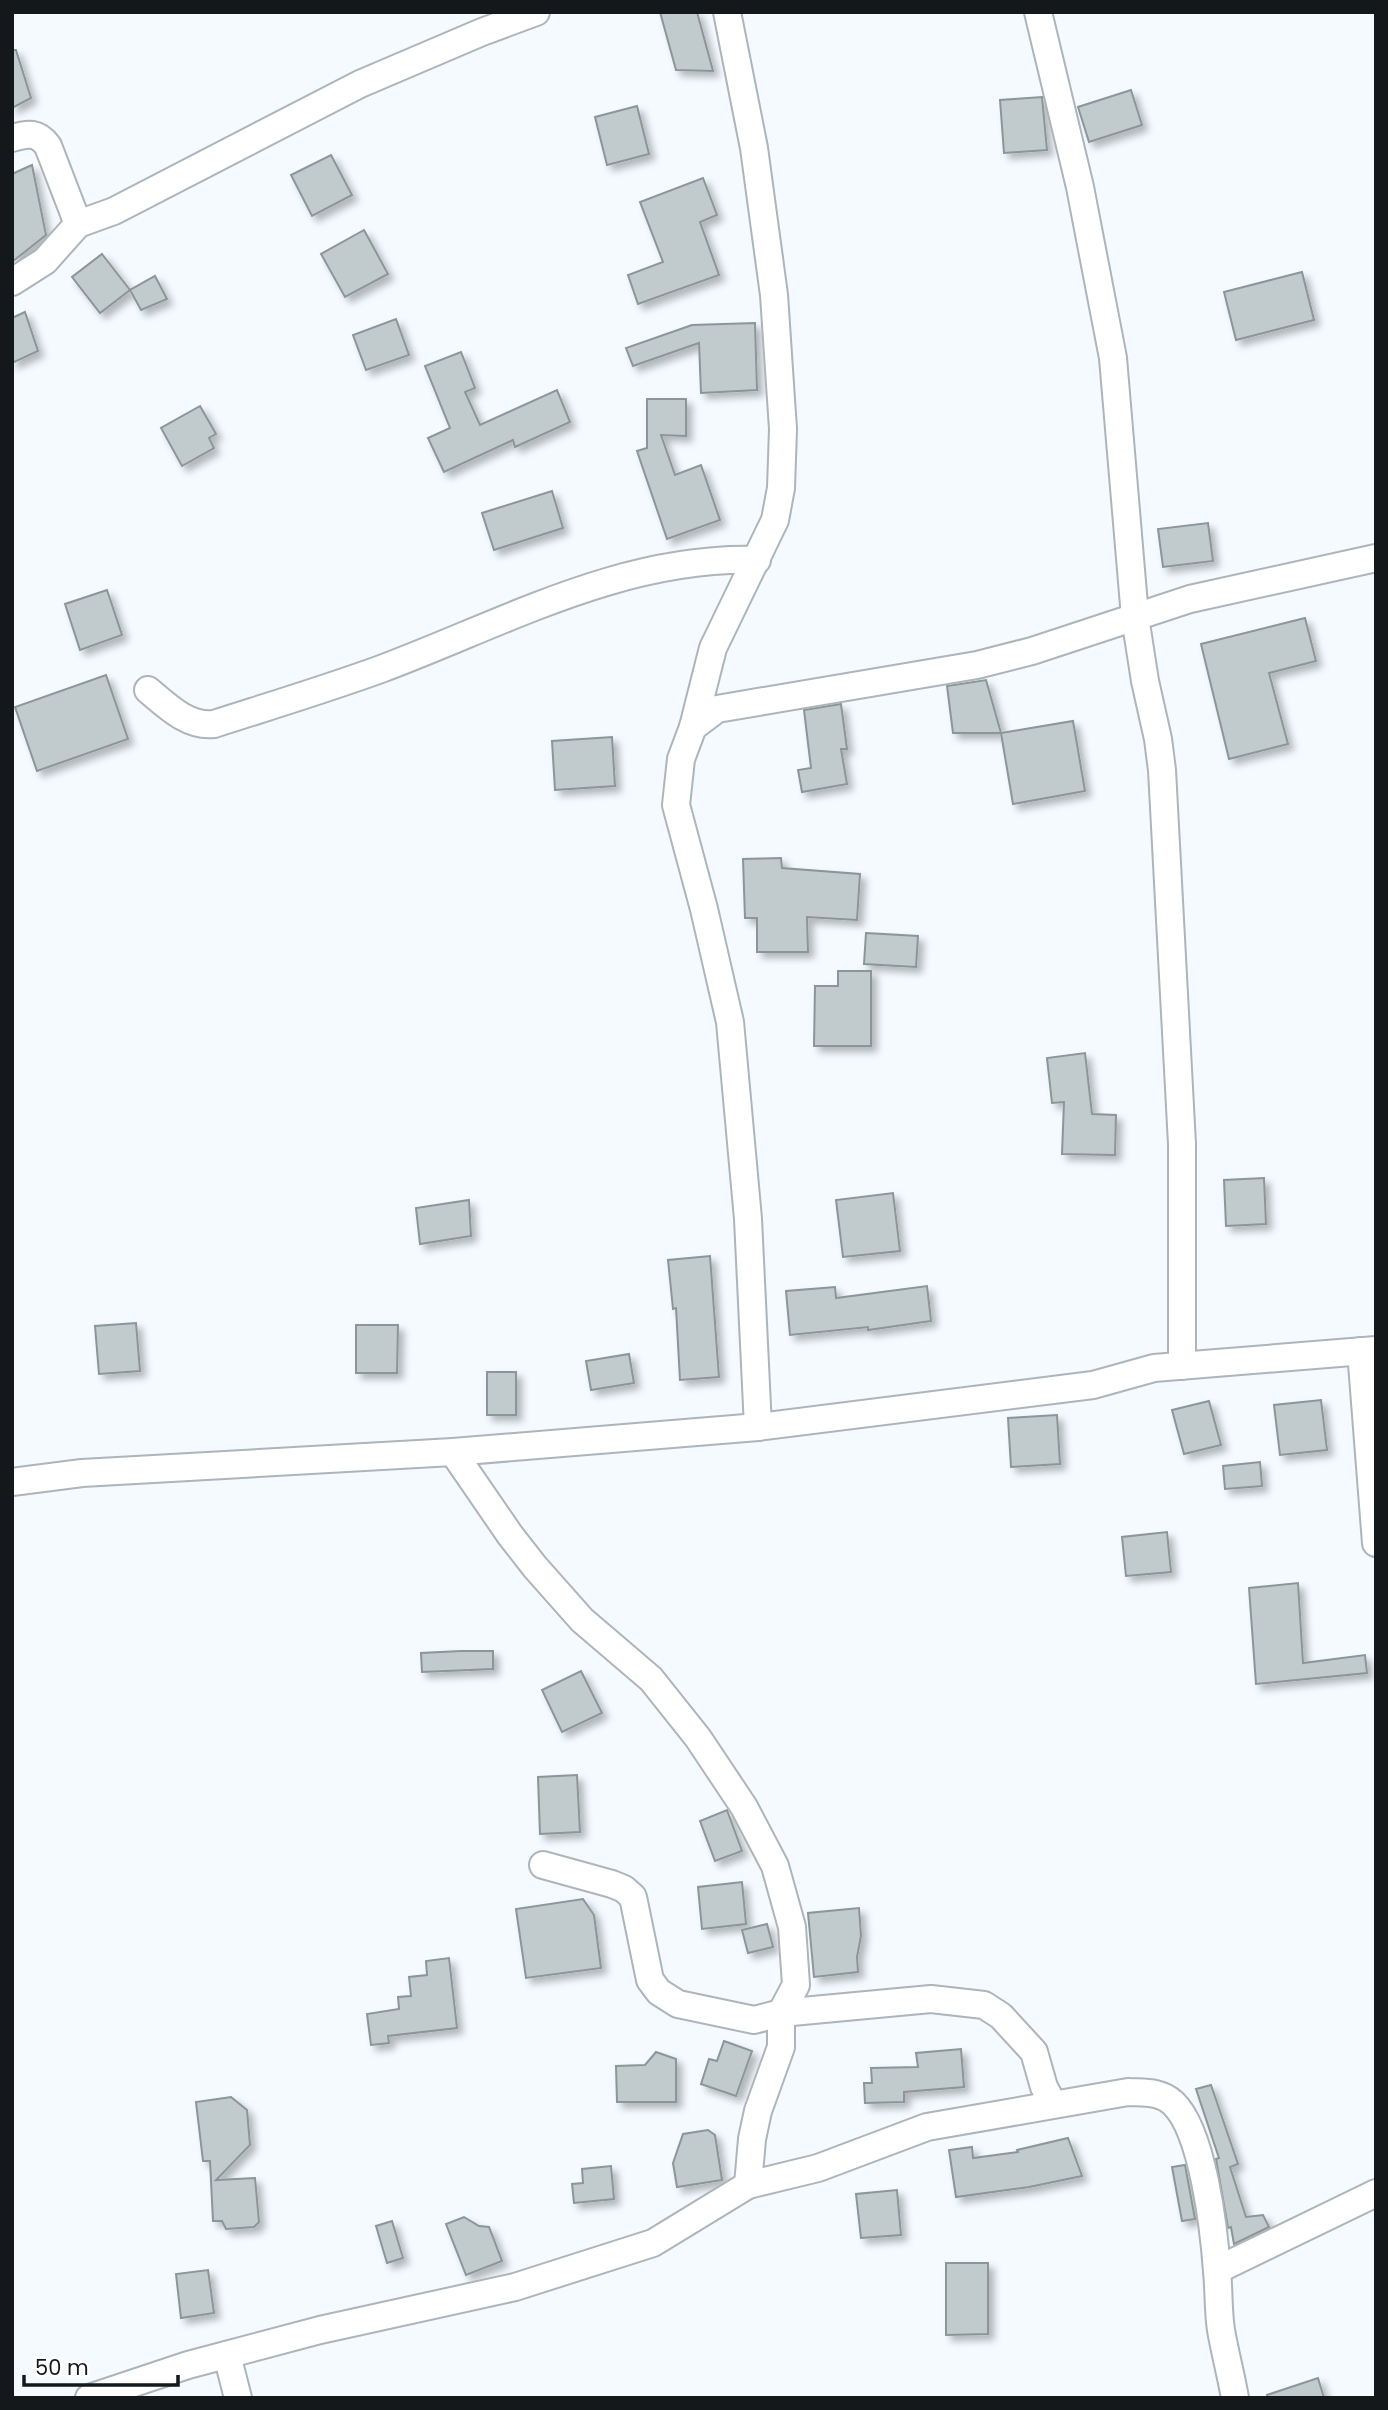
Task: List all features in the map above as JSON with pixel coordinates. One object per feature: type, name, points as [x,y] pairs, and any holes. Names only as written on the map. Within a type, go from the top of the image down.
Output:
[{"type":"street","points":[[12,282],[45,261],[78,224],[137,200],[360,84],[536,12]]},
{"type":"street","points":[[727,12],[754,148],[774,295],[783,429],[781,488],[775,520],[758,560],[713,648],[693,727],[681,759],[676,805],[730,1022],[748,1219],[758,1427]]},
{"type":"street","points":[[1038,12],[1080,187],[1113,358],[1135,617],[1144,681],[1158,739],[1166,813],[1182,1144],[1182,1366]]},
{"type":"street","points":[[12,138],[33,134],[42,138],[48,146],[78,224]]},
{"type":"street","points":[[693,727],[717,709],[977,665],[1031,651],[1190,599],[1376,558]]},
{"type":"street","points":[[148,690],[188,719],[202,725],[214,724],[381,669],[527,609],[605,581],[718,559],[758,560]]},
{"type":"street","points":[[12,1482],[82,1473],[453,1452],[758,1427],[1093,1385],[1154,1368],[1368,1351],[1376,1543]]},
{"type":"street","points":[[453,1452],[510,1535],[551,1585],[582,1620],[652,1679],[698,1738],[744,1807],[775,1866],[792,1927],[796,1985],[781,2012],[781,2047],[758,2111],[752,2139],[748,2185]]},
{"type":"street","points":[[542,1865],[612,1884],[633,1897],[650,1980],[659,1992],[678,2004],[754,2021],[781,2012],[931,1999],[984,2005],[1001,2016],[1034,2052],[1044,2087],[1053,2104]]},
{"type":"street","points":[[89,2398],[227,2355],[320,2330],[515,2287],[653,2243],[748,2185],[818,2168],[928,2127],[1128,2092],[1161,2094],[1174,2103],[1190,2130],[1203,2174],[1217,2270],[1221,2328],[1235,2398]]},
{"type":"street","points":[[1217,2270],[1376,2193]]},
{"type":"street","points":[[227,2355],[238,2398]]},
{"type":"building","points":[[660,12],[697,12],[713,71],[676,70]]},
{"type":"building","points":[[12,50],[16,50],[31,98],[12,108]]},
{"type":"building","points":[[1131,90],[1142,125],[1089,142],[1078,107]]},
{"type":"building","points":[[1042,97],[1047,150],[1004,153],[1000,100]]},
{"type":"building","points":[[637,106],[649,154],[607,165],[595,117]]},
{"type":"building","points":[[331,155],[352,195],[312,216],[291,175]]},
{"type":"building","points":[[32,165],[46,235],[12,262],[12,174]]},
{"type":"building","points":[[703,178],[717,215],[700,222],[719,275],[638,304],[628,275],[663,262],[640,202]]},
{"type":"building","points":[[364,230],[388,274],[345,297],[321,254]]},
{"type":"building","points":[[102,254],[130,290],[100,313],[72,277]]},
{"type":"building","points":[[1302,272],[1314,320],[1236,340],[1224,292]]},
{"type":"building","points":[[155,276],[167,299],[141,310],[130,290]]},
{"type":"building","points":[[25,312],[38,351],[12,363],[12,318]]},
{"type":"building","points":[[396,319],[409,355],[366,370],[353,335]]},
{"type":"building","points":[[755,323],[757,390],[701,393],[699,343],[633,366],[626,348],[692,325]]},
{"type":"building","points":[[461,352],[475,388],[465,392],[480,425],[557,390],[570,422],[515,447],[513,440],[444,472],[428,438],[450,428],[425,366]]},
{"type":"building","points":[[647,399],[686,399],[686,436],[661,435],[675,475],[701,465],[720,520],[667,539],[637,451],[647,448]]},
{"type":"building","points":[[200,406],[216,434],[209,438],[214,448],[182,466],[161,428]]},
{"type":"building","points":[[552,491],[563,528],[494,550],[482,513]]},
{"type":"building","points":[[1208,523],[1213,561],[1163,567],[1158,529]]},
{"type":"building","points":[[107,590],[122,635],[80,650],[65,604]]},
{"type":"building","points":[[1305,618],[1316,661],[1269,673],[1288,744],[1229,759],[1201,644]]},
{"type":"building","points":[[106,675],[128,739],[37,771],[15,707]]},
{"type":"building","points":[[986,680],[1001,733],[953,733],[947,686]]},
{"type":"building","points":[[841,704],[847,749],[841,749],[847,784],[802,792],[798,770],[811,768],[804,710]]},
{"type":"building","points":[[1073,721],[1085,791],[1013,804],[1001,733]]},
{"type":"building","points":[[612,737],[615,786],[555,790],[552,741]]},
{"type":"building","points":[[781,858],[782,868],[860,874],[857,920],[807,917],[808,952],[757,952],[757,918],[745,918],[743,859]]},
{"type":"building","points":[[866,933],[918,936],[916,967],[864,964]]},
{"type":"building","points":[[838,971],[871,971],[871,1046],[814,1046],[815,986],[838,986]]},
{"type":"building","points":[[1085,1053],[1092,1114],[1116,1115],[1115,1155],[1062,1154],[1064,1102],[1052,1103],[1047,1058]]},
{"type":"building","points":[[1264,1178],[1266,1224],[1226,1226],[1224,1180]]},
{"type":"building","points":[[893,1193],[900,1251],[843,1257],[836,1200]]},
{"type":"building","points":[[469,1200],[471,1236],[420,1244],[416,1208]]},
{"type":"building","points":[[710,1256],[719,1377],[680,1380],[676,1308],[673,1309],[668,1260]]},
{"type":"building","points":[[927,1286],[931,1321],[868,1330],[868,1327],[790,1335],[786,1291],[835,1287],[836,1298]]},
{"type":"building","points":[[136,1323],[140,1371],[99,1374],[95,1326]]},
{"type":"building","points":[[356,1325],[398,1325],[397,1373],[356,1373]]},
{"type":"building","points":[[629,1354],[634,1383],[591,1390],[586,1361]]},
{"type":"building","points":[[487,1372],[516,1372],[516,1415],[487,1415]]},
{"type":"building","points":[[1321,1400],[1327,1450],[1280,1455],[1274,1405]]},
{"type":"building","points":[[1209,1401],[1221,1445],[1184,1454],[1172,1410]]},
{"type":"building","points":[[1057,1415],[1060,1464],[1011,1467],[1008,1418]]},
{"type":"building","points":[[1260,1462],[1262,1486],[1225,1489],[1223,1466]]},
{"type":"building","points":[[1167,1532],[1171,1572],[1126,1576],[1122,1537]]},
{"type":"building","points":[[1298,1583],[1303,1663],[1365,1655],[1367,1673],[1256,1684],[1249,1588]]},
{"type":"building","points":[[493,1651],[493,1669],[422,1672],[421,1653]]},
{"type":"building","points":[[581,1671],[602,1713],[562,1732],[542,1690]]},
{"type":"building","points":[[577,1775],[580,1832],[540,1834],[538,1777]]},
{"type":"building","points":[[727,1810],[742,1851],[715,1861],[700,1821]]},
{"type":"building","points":[[742,1882],[746,1924],[702,1929],[698,1887]]},
{"type":"building","points":[[583,1899],[594,1915],[601,1968],[526,1978],[516,1909]]},
{"type":"building","points":[[859,1908],[861,1936],[857,1957],[858,1972],[814,1977],[808,1913]]},
{"type":"building","points":[[767,1924],[773,1947],[748,1953],[742,1930]]},
{"type":"building","points":[[449,1958],[457,2028],[388,2036],[389,2043],[371,2045],[367,2014],[399,2009],[398,1997],[411,1996],[409,1977],[427,1975],[426,1961]]},
{"type":"building","points":[[724,2041],[752,2051],[736,2096],[701,2084],[709,2059],[717,2061]]},
{"type":"building","points":[[961,2049],[964,2087],[904,2092],[904,2102],[865,2103],[864,2083],[872,2083],[871,2068],[918,2067],[916,2053]]},
{"type":"building","points":[[656,2052],[676,2059],[676,2102],[617,2102],[616,2066],[645,2065]]},
{"type":"building","points":[[1211,2085],[1238,2164],[1230,2167],[1246,2217],[1263,2215],[1269,2227],[1234,2244],[1231,2227],[1228,2228],[1216,2159],[1219,2158],[1196,2089]]},
{"type":"building","points":[[231,2097],[247,2110],[250,2145],[216,2180],[255,2178],[259,2222],[254,2227],[226,2229],[222,2221],[213,2221],[210,2161],[203,2161],[196,2102]]},
{"type":"building","points":[[708,2130],[715,2135],[722,2180],[677,2187],[673,2163],[683,2134]]},
{"type":"building","points":[[1068,2138],[1082,2176],[1029,2187],[956,2197],[949,2150],[972,2147],[973,2158],[1018,2152],[1017,2150]]},
{"type":"building","points":[[1185,2165],[1195,2219],[1182,2221],[1172,2167]]},
{"type":"building","points":[[611,2166],[614,2199],[574,2203],[572,2184],[583,2183],[582,2169]]},
{"type":"building","points":[[897,2190],[901,2235],[861,2238],[856,2194]]},
{"type":"building","points":[[464,2217],[479,2226],[489,2227],[502,2261],[466,2275],[446,2224]]},
{"type":"building","points":[[392,2221],[403,2258],[387,2263],[376,2226]]},
{"type":"building","points":[[946,2263],[988,2263],[988,2334],[946,2335]]},
{"type":"building","points":[[208,2270],[214,2313],[181,2318],[176,2274]]},
{"type":"building","points":[[1318,2378],[1324,2398],[1268,2398],[1267,2395]]}]
